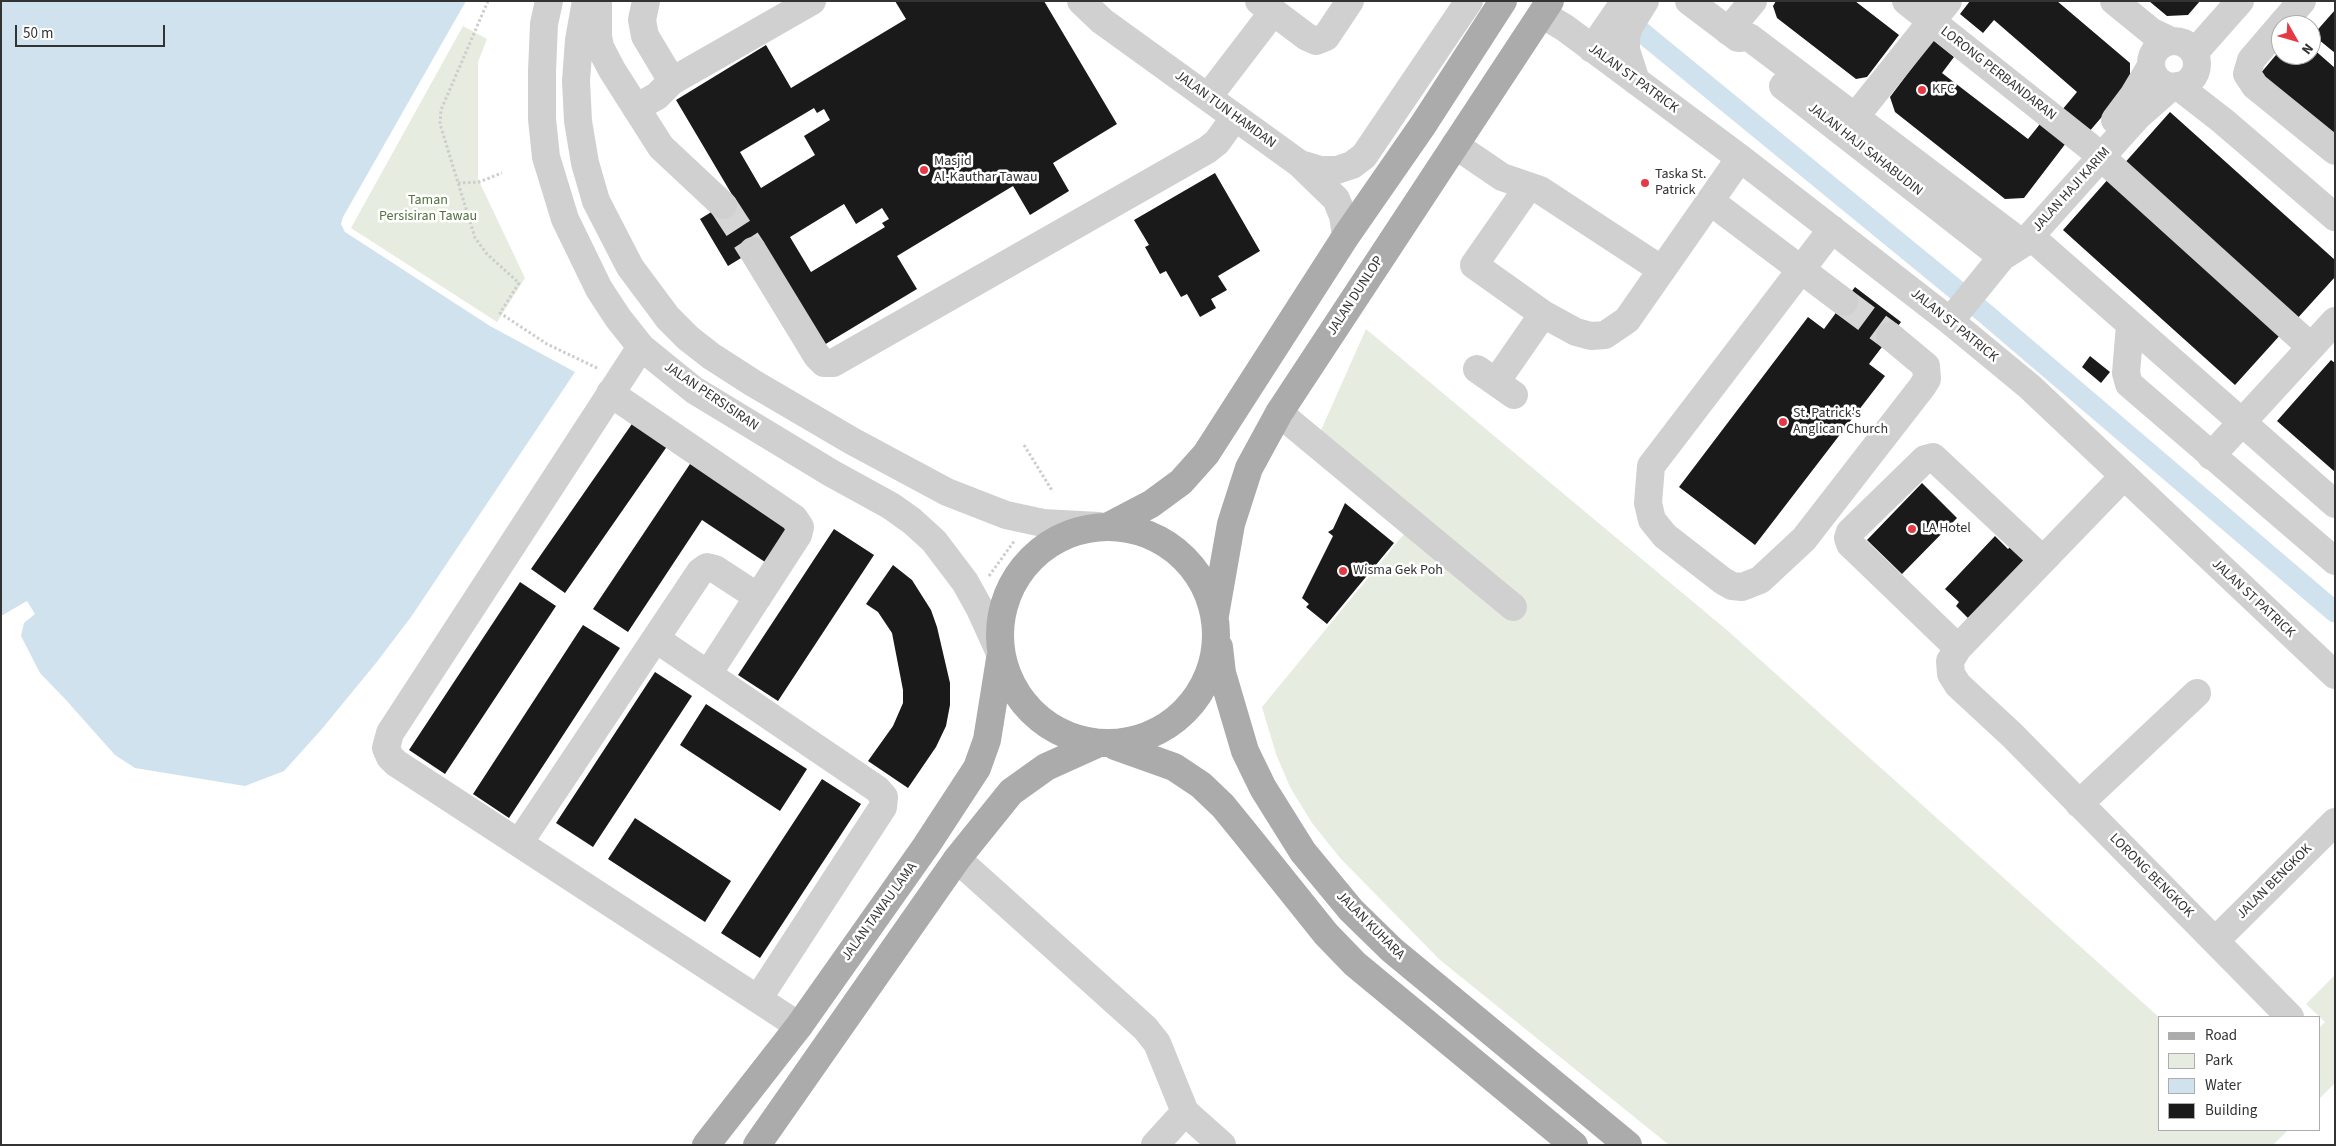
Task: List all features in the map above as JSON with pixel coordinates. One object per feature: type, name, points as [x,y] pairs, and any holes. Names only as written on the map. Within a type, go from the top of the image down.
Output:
[{"type":"main road","points":[[1504,1],[1346,236],[1206,454],[1181,482],[1152,504],[1104,526],[1064,536],[1034,555],[1012,583],[1001,617],[1000,653],[1012,687],[1033,715],[1063,734],[1103,744],[1174,767],[1201,785],[1223,806],[1326,934],[1355,964],[1574,1145]]},
{"type":"main road","points":[[1457,73],[1499,31],[1546,8]]},
{"type":"main road","name":"JALAN DUNLOP","points":[[1103,744],[1143,738],[1173,722],[1197,698],[1212,667],[1216,624],[1231,524],[1249,468],[1279,414],[1546,8]]},
{"type":"main road","points":[[1104,526],[1139,530],[1166,542],[1189,562],[1206,586],[1216,624]]},
{"type":"main road","name":"JALAN KUHARA","points":[[1216,624],[1222,673],[1245,751],[1268,796],[1303,852],[1351,910],[1392,950],[1628,1145]]},
{"type":"main road","name":"JALAN TAWAU LAMA","points":[[706,1145],[798,1026],[926,846],[977,768],[987,740],[1000,653]]},
{"type":"main road","points":[[757,1145],[957,859],[1011,792],[1046,767],[1103,744]]},
{"type":"street","name":"JALAN PERSISIRAN","points":[[549,1],[544,24],[542,71],[542,119],[546,157],[565,219],[595,280],[618,318],[641,346],[667,370],[719,406],[890,506],[912,521],[934,541],[965,582],[980,609],[1000,653]]},
{"type":"street","points":[[586,1],[579,40],[576,81],[578,121],[585,163],[596,202],[630,267],[668,318],[688,338],[711,356],[753,383],[852,442],[947,492],[1006,515],[1043,523],[1104,526]]},
{"type":"street","points":[[598,1],[598,36],[600,47],[636,108],[661,147],[723,205]]},
{"type":"street","points":[[646,1],[642,20],[645,36],[672,81]]},
{"type":"street","points":[[636,108],[657,96],[672,81],[812,1]]},
{"type":"street","name":"JALAN TUN HAMDAN","points":[[1081,1],[1102,21],[1300,164],[1336,199],[1343,216],[1346,236]]},
{"type":"street","points":[[1208,97],[1266,6],[1307,37],[1316,41],[1326,37],[1350,1]]},
{"type":"street","points":[[1300,164],[1320,170],[1337,170],[1352,164],[1364,156],[1469,1]]},
{"type":"street","points":[[1592,49],[1625,1]]},
{"type":"street","points":[[1636,81],[1627,56],[1626,37],[1629,26],[1645,1]]},
{"type":"street","name":"JALAN HAJI SAHABUDIN","points":[[1689,1],[1733,35],[1749,37],[1855,116],[2002,237]]},
{"type":"street","points":[[1733,35],[1753,1]]},
{"type":"street","name":"LORONG PERBANDARAN","points":[[1906,1],[1940,11],[2311,347]]},
{"type":"street","name":"JALAN HAJI KARIM","points":[[1962,305],[2002,237],[2149,104],[2175,63],[2240,1]]},
{"type":"street","points":[[2290,15],[2302,1]]},
{"type":"street","name":"JALAN ST PATRICK","points":[[1546,8],[1592,49],[1740,158],[1832,229],[1962,305],[2030,387],[2335,675]]},
{"type":"street","points":[[2122,8],[2175,63],[2223,121],[2335,217]]},
{"type":"street","points":[[1855,116],[1940,11]]},
{"type":"street","name":"JALAN HAJI SAHABUDIN","points":[[1733,35],[1738,51],[2002,237]]},
{"type":"street","points":[[2271,36],[2250,60],[2247,74],[2255,86],[2335,151]]},
{"type":"street","points":[[753,251],[817,356],[824,363],[833,363],[1206,150],[1217,142],[1236,117]]},
{"type":"street","points":[[1455,145],[1502,177],[1540,190],[1662,270]]},
{"type":"street","points":[[1529,186],[1474,265],[1543,314],[1576,332],[1591,336],[1605,335],[1627,320],[1740,158]]},
{"type":"street","points":[[1710,201],[1844,302]]},
{"type":"street","points":[[1832,229],[1651,466],[1648,503],[1652,520],[1665,536],[1723,581],[1742,587],[1752,585],[1804,539],[1927,379],[1926,366],[1890,336]]},
{"type":"street","points":[[2002,237],[2130,325],[2335,504]]},
{"type":"street","points":[[1496,382],[1543,314]]},
{"type":"street","points":[[2211,456],[2335,321]]},
{"type":"street","points":[[2130,325],[2126,374],[2129,384],[2335,561]]},
{"type":"street","points":[[641,346],[606,382],[387,740],[386,748],[390,757],[396,763],[798,1026]]},
{"type":"street","points":[[606,382],[798,522],[800,527],[798,536],[708,674]]},
{"type":"street","points":[[1279,414],[1513,606]]},
{"type":"street","points":[[2043,560],[1933,457],[1925,459],[1850,532],[1848,538],[1850,544],[1958,648],[2043,560],[2124,476]]},
{"type":"street","points":[[519,843],[700,572],[708,567],[716,569],[758,598]]},
{"type":"street","points":[[656,638],[877,789],[884,797],[883,807],[758,999]]},
{"type":"street","name":"LORONG BENGKOK","points":[[1958,648],[1950,662],[1951,674],[1958,685],[2012,735],[2289,1016]]},
{"type":"street","points":[[2080,804],[2196,693]]},
{"type":"street","name":"JALAN BENGKOK","points":[[2215,941],[2335,822]]},
{"type":"street","points":[[957,859],[1145,1028],[1157,1043],[1186,1112],[1222,1145]]},
{"type":"street","points":[[1155,1145],[1186,1112]]},
{"type":"path","points":[[488,1],[441,110],[440,124],[475,238],[486,254],[519,283],[500,313],[606,382]]},
{"type":"path","points":[[458,183],[479,182],[502,173]]},
{"type":"path","points":[[1024,445],[1053,492]]},
{"type":"path","points":[[986,580],[1017,537]]},
{"type":"green space","name":"Taman Persisiran Tawau","points":[[463,26],[487,39],[478,62],[478,179],[525,278],[497,322],[351,228]]},
{"type":"green space","points":[[1366,329],[1728,631],[2158,1016],[2158,1131],[2287,1131],[2273,1145],[1669,1145],[1440,960],[1341,859],[1312,823],[1290,787],[1276,754],[1262,707],[1409,528],[1318,437]]},
{"type":"green space","points":[[2335,975],[2335,1083],[2321,1097],[2321,1026],[2325,1022],[2321,1016],[2306,1004]]},
{"type":"water","points":[[1,1],[466,1],[343,217],[341,224],[345,232],[490,326],[575,372],[411,617],[376,663],[321,730],[284,771],[245,786],[135,768],[115,755],[40,673],[21,636],[24,623],[35,614],[27,601],[1,616]]},
{"type":"building","name":"Masjid Al-Kauthar Tawau","points":[[895,1],[1044,1],[1117,124],[1053,163],[1069,191],[1030,215],[1013,186],[897,256],[917,289],[824,345],[764,244],[728,266],[700,219],[734,198],[676,100],[766,45],[791,88],[906,19]],"holes":[[[814,108],[817,113],[824,109],[830,120],[804,136],[815,155],[761,188],[740,152]],[[844,204],[856,224],[882,208],[889,219],[882,223],[885,227],[811,272],[790,237]]]},
{"type":"building","points":[[1776,1],[1855,1],[1899,35],[1867,77],[1856,79],[1777,18],[1773,6]]},
{"type":"building","points":[[1970,1],[2057,1],[2130,63],[2130,84],[2088,133],[2062,110],[2077,92],[1994,20],[1983,33],[1960,14]]},
{"type":"building","points":[[2149,1],[2200,1],[2188,15],[2167,16]]},
{"type":"building","points":[[2335,10],[2335,53],[2321,42],[2321,26]]},
{"type":"building","points":[[1933,40],[1954,57],[1942,73],[2028,139],[2040,124],[2066,143],[2024,198],[2005,199],[1895,112],[1890,97]]},
{"type":"building","points":[[2321,56],[2335,68],[2335,139],[2260,74],[2271,61],[2271,65],[2321,65]]},
{"type":"building","points":[[2170,112],[2335,260],[2335,277],[2295,321],[2122,166]]},
{"type":"building","points":[[1215,173],[1260,251],[1218,276],[1227,290],[1211,299],[1216,308],[1200,317],[1187,294],[1181,297],[1166,271],[1160,274],[1145,247],[1149,245],[1134,220]]},
{"type":"building","points":[[2110,177],[2282,333],[2235,385],[2063,230]]},
{"type":"building","points":[[1855,287],[1901,322],[1869,364],[1885,376],[1755,545],[1679,487],[1808,317],[1824,329]]},
{"type":"building","points":[[2090,356],[2110,372],[2101,383],[2082,367]]},
{"type":"building","points":[[2331,360],[2335,363],[2335,472],[2277,421]]},
{"type":"building","points":[[634,421],[668,445],[565,593],[531,569]]},
{"type":"building","points":[[692,461],[790,525],[765,562],[702,520],[628,632],[593,609]]},
{"type":"building","name":"LA Hotel","points":[[1922,483],[1957,518],[1902,574],[1867,540]]},
{"type":"building","name":"Wisma Gek Poh","points":[[1345,503],[1394,543],[1327,624],[1306,607],[1309,604],[1302,598],[1333,536],[1328,532],[1333,529]]},
{"type":"building","points":[[834,529],[874,555],[778,701],[738,675]]},
{"type":"building","points":[[1995,536],[2008,549],[2011,546],[2025,560],[1969,619],[1956,606],[1959,602],[1945,589]]},
{"type":"building","points":[[893,565],[912,580],[931,610],[937,627],[950,683],[950,705],[946,726],[936,747],[908,788],[868,761],[893,726],[903,703],[903,690],[892,633],[878,612],[866,604]]},
{"type":"building","points":[[520,582],[556,606],[445,774],[409,750]]},
{"type":"building","points":[[583,625],[620,648],[509,818],[473,794]]},
{"type":"building","points":[[655,672],[692,696],[593,847],[556,823]]},
{"type":"building","points":[[706,704],[807,769],[780,811],[680,745]]},
{"type":"building","points":[[822,779],[861,804],[760,958],[721,933]]},
{"type":"building","points":[[635,818],[731,881],[705,922],[608,859]]},
{"type":"waterway","points":[[1639,30],[1987,315],[2335,612]]},
{"type":"tunnel","points":[[723,205],[753,251]]},
{"type":"tunnel","points":[[1844,302],[1890,336]]},
{"type":"place","name":"KFC","points":[[1922,90]]},
{"type":"place","name":"Masjid Al-Kauthar Tawau","points":[[924,170]]},
{"type":"place","name":"Taska St. Patrick","points":[[1645,183]]},
{"type":"place","name":"St. Patrick's Anglican Church","points":[[1783,422]]},
{"type":"place","name":"LA Hotel","points":[[1912,529]]},
{"type":"place","name":"Wisma Gek Poh","points":[[1343,571]]}]
